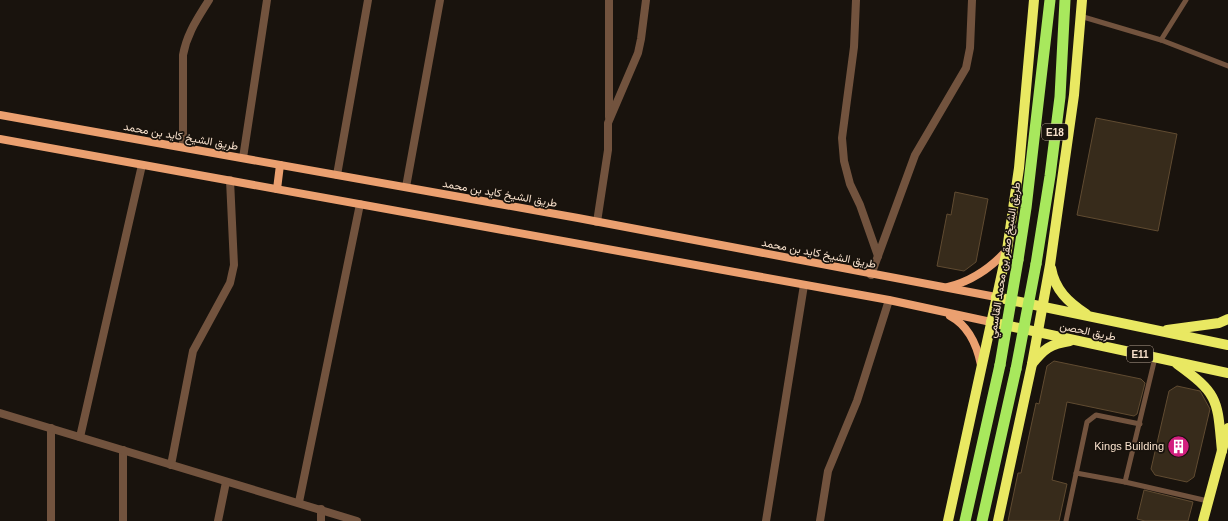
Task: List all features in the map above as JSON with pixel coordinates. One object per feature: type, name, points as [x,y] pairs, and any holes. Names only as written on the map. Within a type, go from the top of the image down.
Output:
[{"type":"highway","name":"طريق الشيخ صقر بن محمد القاسمي","points":[[965,521],[1000,365],[1018,260],[1026,208],[1050,0]]},
{"type":"highway","name":"E18","points":[[982,521],[1016,369],[1036,264],[1050,176],[1060,97],[1065,0]]},
{"type":"main road","points":[[948,521],[1007,250],[1019,168],[1034,0]]},
{"type":"main road","points":[[998,521],[1032,364],[1050,265],[1074,95],[1082,0]]},
{"type":"main road","name":"طريق الشيخ كايد بن محمد","points":[[0,115],[406,187],[871,275],[996,297]]},
{"type":"main road","points":[[0,139],[889,300],[991,322]]},
{"type":"main road","points":[[277,189],[280,165]]},
{"type":"main road","points":[[944,288],[966,282],[985,271],[1007,250]]},
{"type":"main road","points":[[1050,265],[1052,278],[1068,302],[1089,316]]},
{"type":"main road","name":"طريق الحصن","points":[[996,297],[1228,345]]},
{"type":"main road","points":[[944,313],[954,318],[970,334],[976,344],[982,368]]},
{"type":"main road","points":[[1161,331],[1219,323],[1228,319]]},
{"type":"main road","name":"طريق الحصن","points":[[991,322],[1228,373]]},
{"type":"main road","points":[[1032,364],[1044,349],[1061,342],[1074,340]]},
{"type":"main road","points":[[1174,361],[1200,380],[1212,394],[1217,408],[1222,451]]},
{"type":"main road","points":[[1203,521],[1228,428]]},
{"type":"street","points":[[183,147],[183,55],[185,41],[192,26],[209,0]]},
{"type":"street","points":[[243,158],[267,0]]},
{"type":"street","points":[[338,175],[368,0]]},
{"type":"street","points":[[406,187],[440,0]]},
{"type":"street","points":[[597,222],[608,150],[609,0]]},
{"type":"street","points":[[608,123],[638,53],[646,0]]},
{"type":"street","points":[[856,0],[854,47],[842,138],[844,161],[850,184],[860,205],[878,256]]},
{"type":"street","points":[[871,275],[915,155],[966,68],[970,48],[972,0]]},
{"type":"street","points":[[80,437],[142,165]]},
{"type":"street","points":[[171,465],[193,351],[230,283],[234,265],[230,180]]},
{"type":"street","points":[[299,502],[360,204]]},
{"type":"street","points":[[766,521],[804,285]]},
{"type":"street","points":[[820,521],[828,471],[857,401],[889,300]]},
{"type":"street","points":[[0,413],[226,482],[299,502],[357,521]]},
{"type":"street","points":[[51,428],[51,521]]},
{"type":"street","points":[[123,450],[123,521]]},
{"type":"street","points":[[218,521],[226,482]]},
{"type":"street","points":[[321,510],[321,521]]},
{"type":"lane","points":[[1161,40],[1186,0]]},
{"type":"lane","points":[[1080,16],[1161,40],[1228,66]]},
{"type":"lane","points":[[1125,482],[1155,358]]},
{"type":"lane","points":[[1066,521],[1087,422],[1092,416],[1140,424]]},
{"type":"lane","points":[[1076,473],[1125,482],[1208,501]]},
{"type":"building","points":[[1096,118],[1177,134],[1158,231],[1077,215]]},
{"type":"building","points":[[955,192],[988,199],[976,262],[964,271],[937,266],[947,214],[951,215]]},
{"type":"building","points":[[1054,361],[1141,379],[1145,383],[1137,414],[1134,416],[1067,402],[1052,480],[1067,484],[1059,521],[1008,521],[1018,473],[1021,473],[1036,403],[1039,404],[1047,366]]},
{"type":"building","name":"Kings Building","points":[[1177,386],[1200,391],[1210,409],[1194,477],[1187,482],[1155,475],[1151,469],[1169,391]]},
{"type":"building","points":[[1144,490],[1193,502],[1188,521],[1145,521],[1137,519]]},
{"type":"place","name":"Kings Building","points":[[1179,446]]}]
